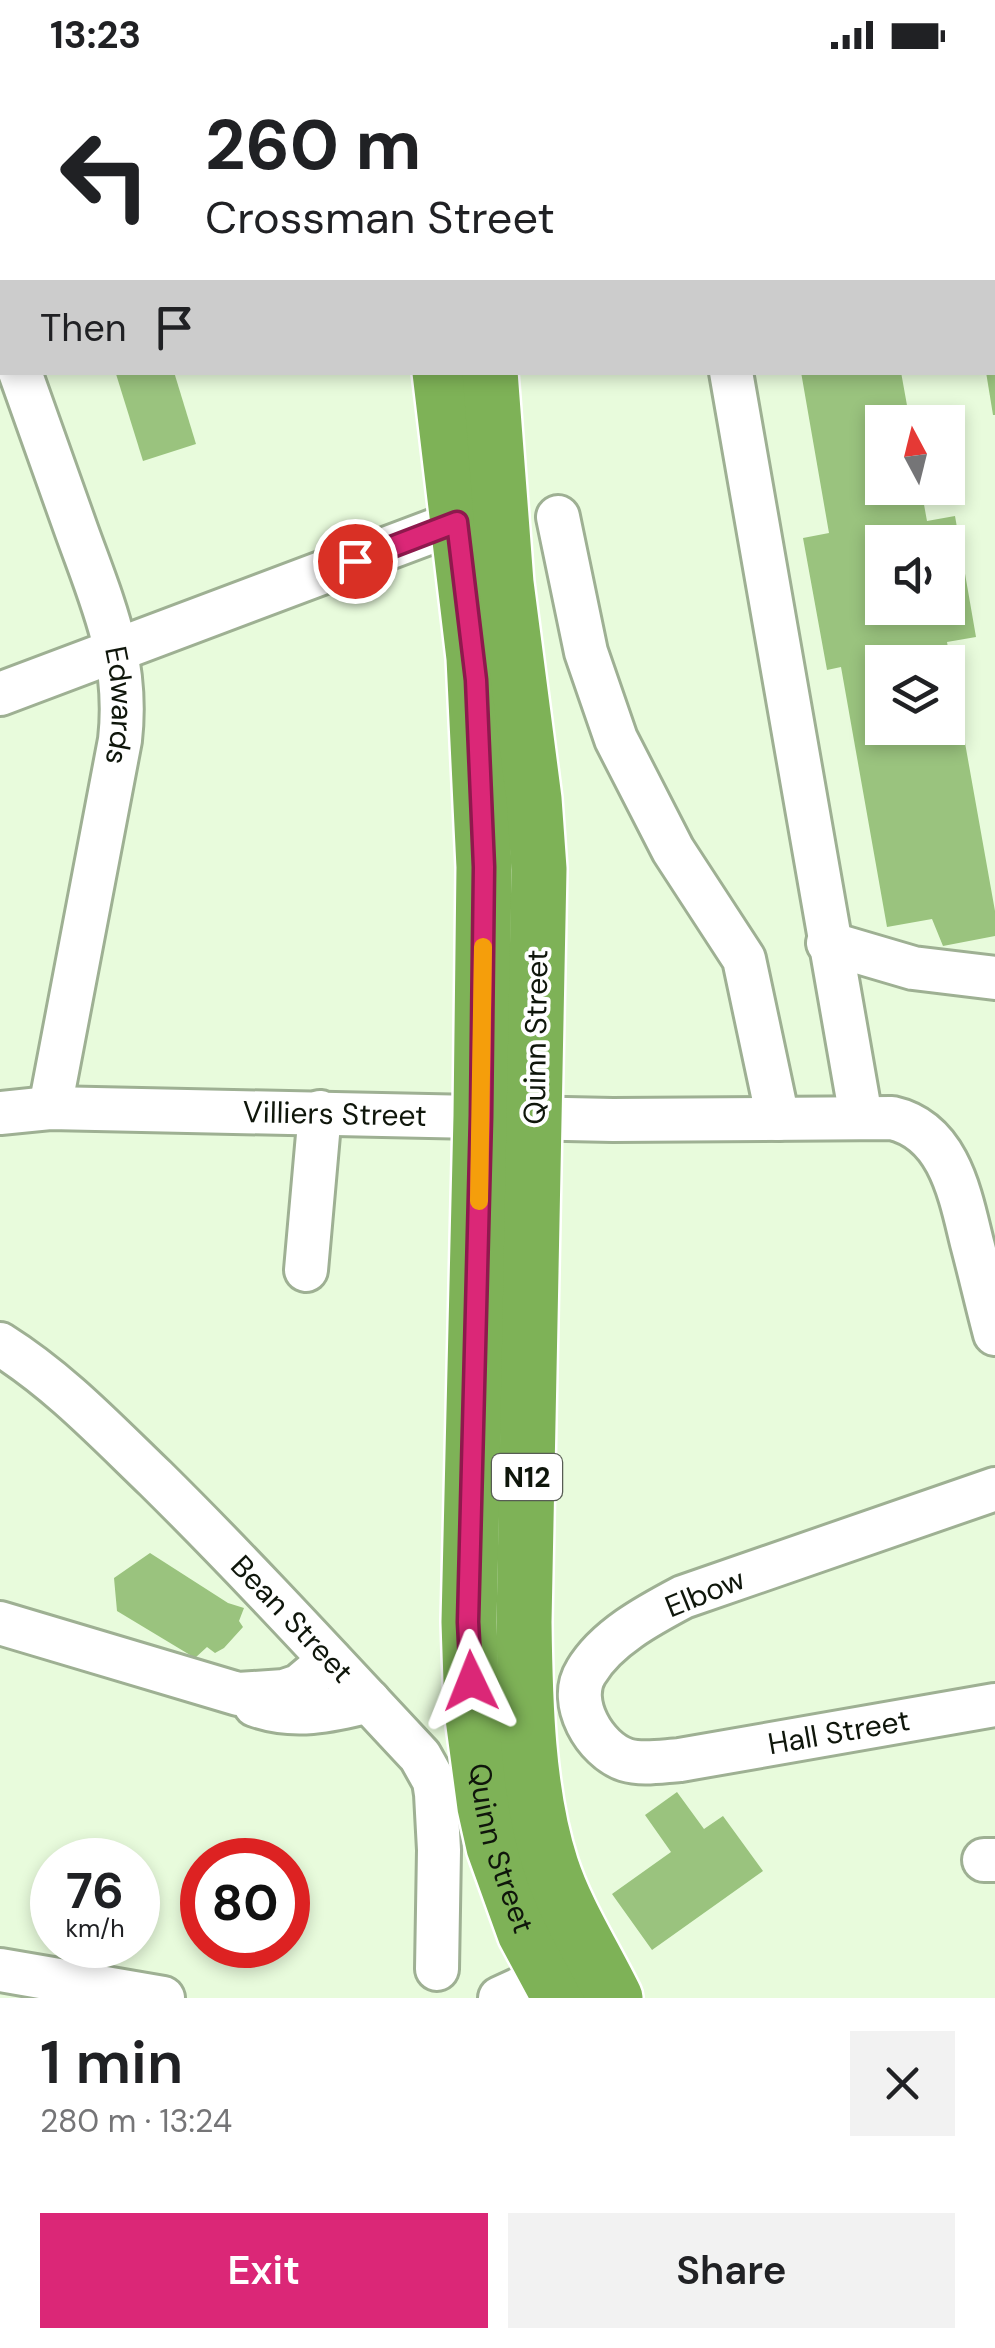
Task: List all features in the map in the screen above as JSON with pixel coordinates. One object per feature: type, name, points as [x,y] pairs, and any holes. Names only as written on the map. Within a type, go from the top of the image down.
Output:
[{"type":"highway","name":"Quinn Street","points":[[440,375],[477,701],[484,867],[470,1552],[472,1710],[484,1807],[525,1933],[574,1987]]},
{"type":"highway","name":"Quinn Street","points":[[490,375],[506,583],[534,799],[539,869],[524,1622],[526,1711],[542,1835],[560,1890],[574,1987]]},
{"type":"street","name":"Edwards","points":[[21,375],[107,616],[124,698],[120,740],[50,1108]]},
{"type":"street","points":[[732,375],[860,1117]]},
{"type":"street","points":[[558,517],[586,652],[616,739],[673,850],[744,959],[778,1118]]},
{"type":"street","points":[[0,694],[457,522]]},
{"type":"street","points":[[828,943],[913,968],[995,978]]},
{"type":"street","name":"Villiers Street","points":[[0,1112],[50,1108],[535,1117],[860,1117],[907,1122],[931,1140],[950,1168],[995,1334]]},
{"type":"street","points":[[306,1270],[320,1112]]},
{"type":"street","name":"Bean Street","points":[[0,1344],[36,1367],[83,1408],[205,1528],[420,1756],[434,1781],[439,1850],[438,1969]]},
{"type":"street","name":"Elbow","points":[[680,1760],[630,1761],[612,1754],[595,1737],[580,1696],[584,1674],[620,1637],[683,1598],[995,1489]]},
{"type":"street","points":[[0,1623],[288,1712],[337,1709],[369,1701]]},
{"type":"street","points":[[238,1694],[284,1691],[299,1686],[330,1660]]},
{"type":"street","name":"Hall Street","points":[[680,1760],[995,1704]]},
{"type":"street","points":[[0,1970],[163,1998]]},
{"type":"building","points":[[116,375],[175,375],[196,444],[143,461]]},
{"type":"building","points":[[802,375],[902,375],[907,405],[865,405],[865,505],[924,505],[927,521],[955,516],[957,525],[865,525],[865,625],[965,625],[965,574],[976,637],[947,642],[948,645],[865,645],[865,745],[965,743],[995,911],[995,936],[943,946],[932,919],[887,927],[841,667],[827,670],[803,538],[829,533]]},
{"type":"building","points":[[986,375],[995,375],[993,415]]},
{"type":"building","points":[[150,1553],[228,1603],[244,1608],[239,1621],[243,1627],[224,1648],[215,1653],[207,1647],[195,1658],[117,1611],[114,1578]]},
{"type":"building","points":[[677,1792],[704,1829],[723,1816],[763,1871],[652,1950],[612,1894],[671,1852],[645,1815]]},
{"type":"slow traffic","points":[[479,1201],[483,947]]},
{"type":"route","points":[[355,561],[457,522],[476,680],[484,867],[468,1622],[471,1681]]}]
